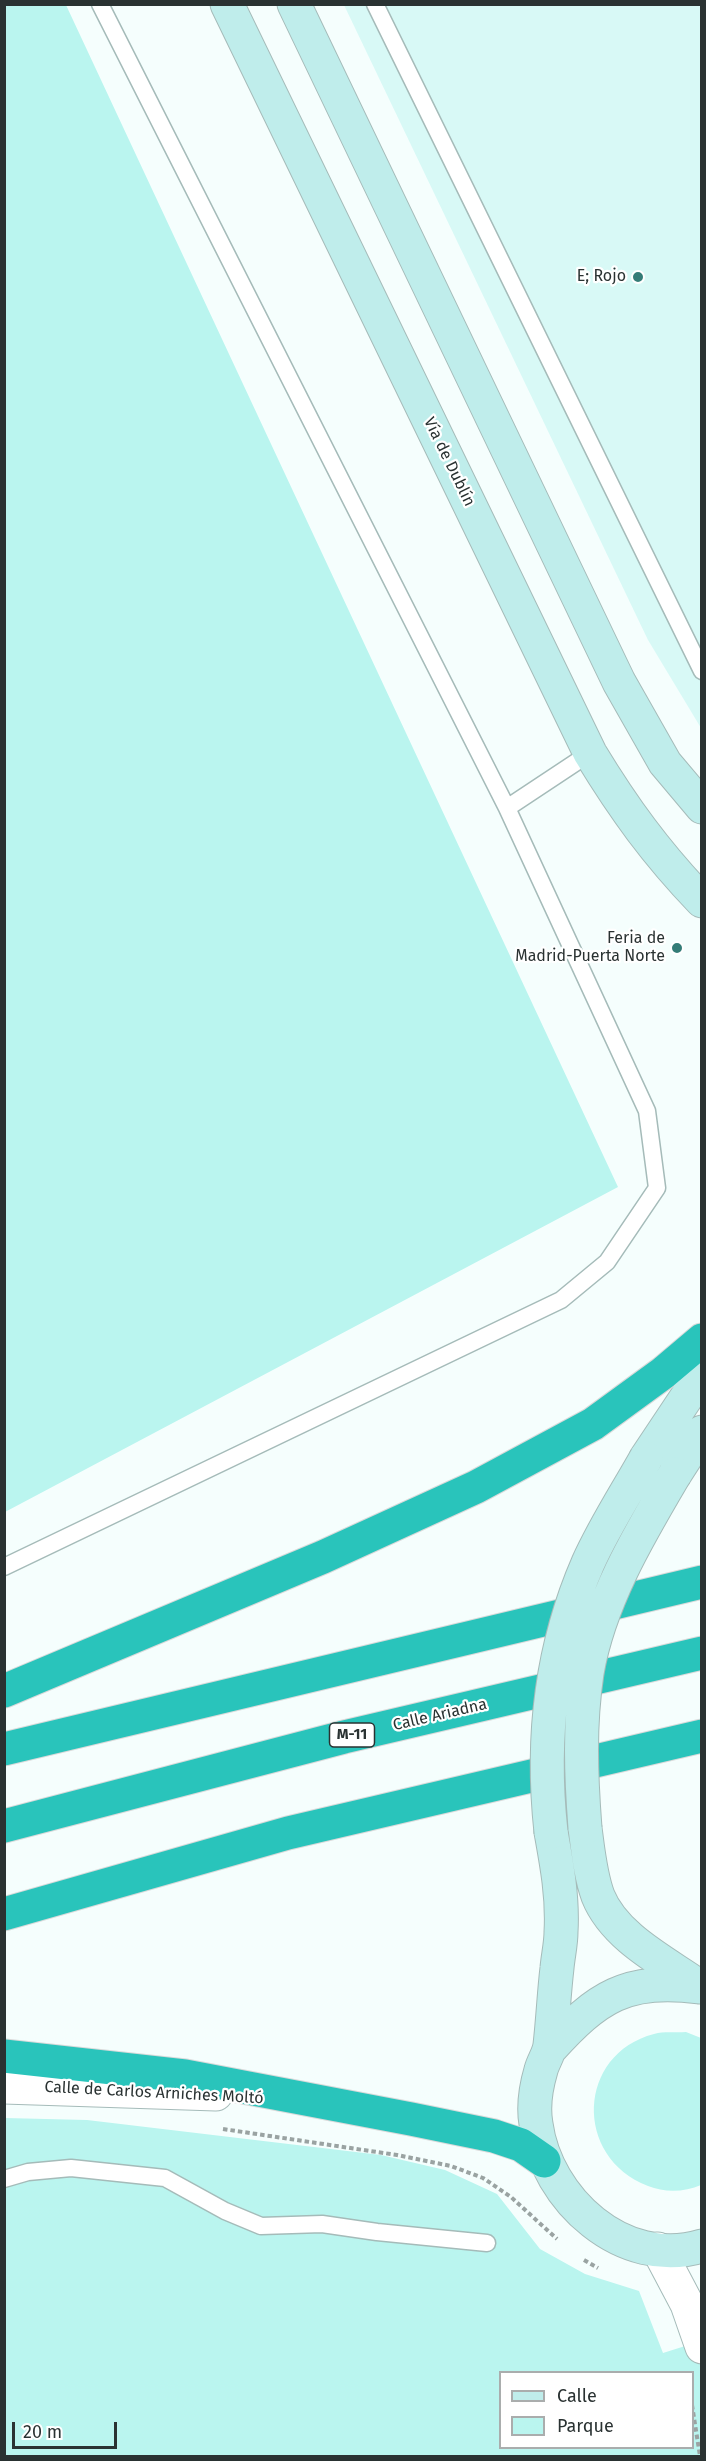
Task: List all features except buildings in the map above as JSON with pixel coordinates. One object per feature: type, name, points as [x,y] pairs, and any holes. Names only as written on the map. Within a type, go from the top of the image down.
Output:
[{"type":"highway","points":[[4,1691],[323,1557],[476,1486],[593,1424],[663,1373],[702,1340]]},
{"type":"highway","points":[[4,1749],[702,1582]]},
{"type":"highway","name":"Calle Ariadna","points":[[4,1826],[344,1737],[702,1653]]},
{"type":"highway","points":[[4,1914],[288,1833],[702,1736]]},
{"type":"highway","points":[[4,2056],[185,2076],[411,2119],[494,2136],[522,2145],[544,2161]]},
{"type":"street","name":"Vía de Dublín","points":[[227,4],[590,753],[630,817],[667,864],[702,901]]},
{"type":"street","points":[[294,4],[619,681],[665,763],[702,807]]},
{"type":"street","points":[[702,1374],[646,1458],[588,1562],[554,1674],[546,1750],[547,1796],[557,1864],[561,1932],[549,2049],[541,2069],[536,2095],[535,2122],[544,2161],[575,2208],[599,2228],[627,2242],[658,2249],[702,2246]]},
{"type":"street","points":[[701,1987],[626,1934],[611,1917],[599,1897],[590,1863],[581,1779],[582,1729],[588,1672],[620,1574],[675,1474],[702,1432]]},
{"type":"street","points":[[549,2049],[571,2025],[598,2003],[637,1986],[666,1983],[701,1987]]},
{"type":"street","name":"Calle de Carlos Arniches Moltó","points":[[4,2087],[193,2092],[284,2100],[411,2119]]},
{"type":"street","points":[[658,2249],[687,2304],[702,2347]]},
{"type":"lane","points":[[4,1567],[561,1300],[607,1262],[657,1188],[647,1111],[507,808],[100,4]]},
{"type":"lane","points":[[375,4],[702,671]]},
{"type":"lane","points":[[507,808],[590,753]]},
{"type":"lane","points":[[4,2179],[27,2172],[71,2168],[165,2178],[225,2211],[261,2226],[322,2224],[487,2243]]},
{"type":"path","points":[[219,2128],[397,2155],[451,2166],[483,2178],[511,2197],[560,2241]]},
{"type":"path","points":[[575,2254],[602,2270]]},
{"type":"path","points":[[694,2412],[700,2457]]},
{"type":"shaded area","points":[[344,5],[701,5],[701,728],[648,640]]},
{"type":"green space","points":[[4,5],[66,5],[618,1187],[5,1512]]},
{"type":"green space","points":[[686,2032],[701,2038],[701,2185],[668,2191],[648,2186],[624,2172],[606,2153],[597,2130],[594,2107],[598,2083],[610,2062],[629,2045],[658,2033]]},
{"type":"green space","points":[[5,2118],[87,2120],[381,2155],[445,2170],[497,2194],[540,2249],[585,2274],[639,2291],[663,2353],[701,2341],[701,2456],[5,2456]]},
{"type":"place","name":"E; Rojo","points":[[638,277]]},
{"type":"place","name":"Feria de Madrid-Puerta Norte","points":[[677,948]]}]
